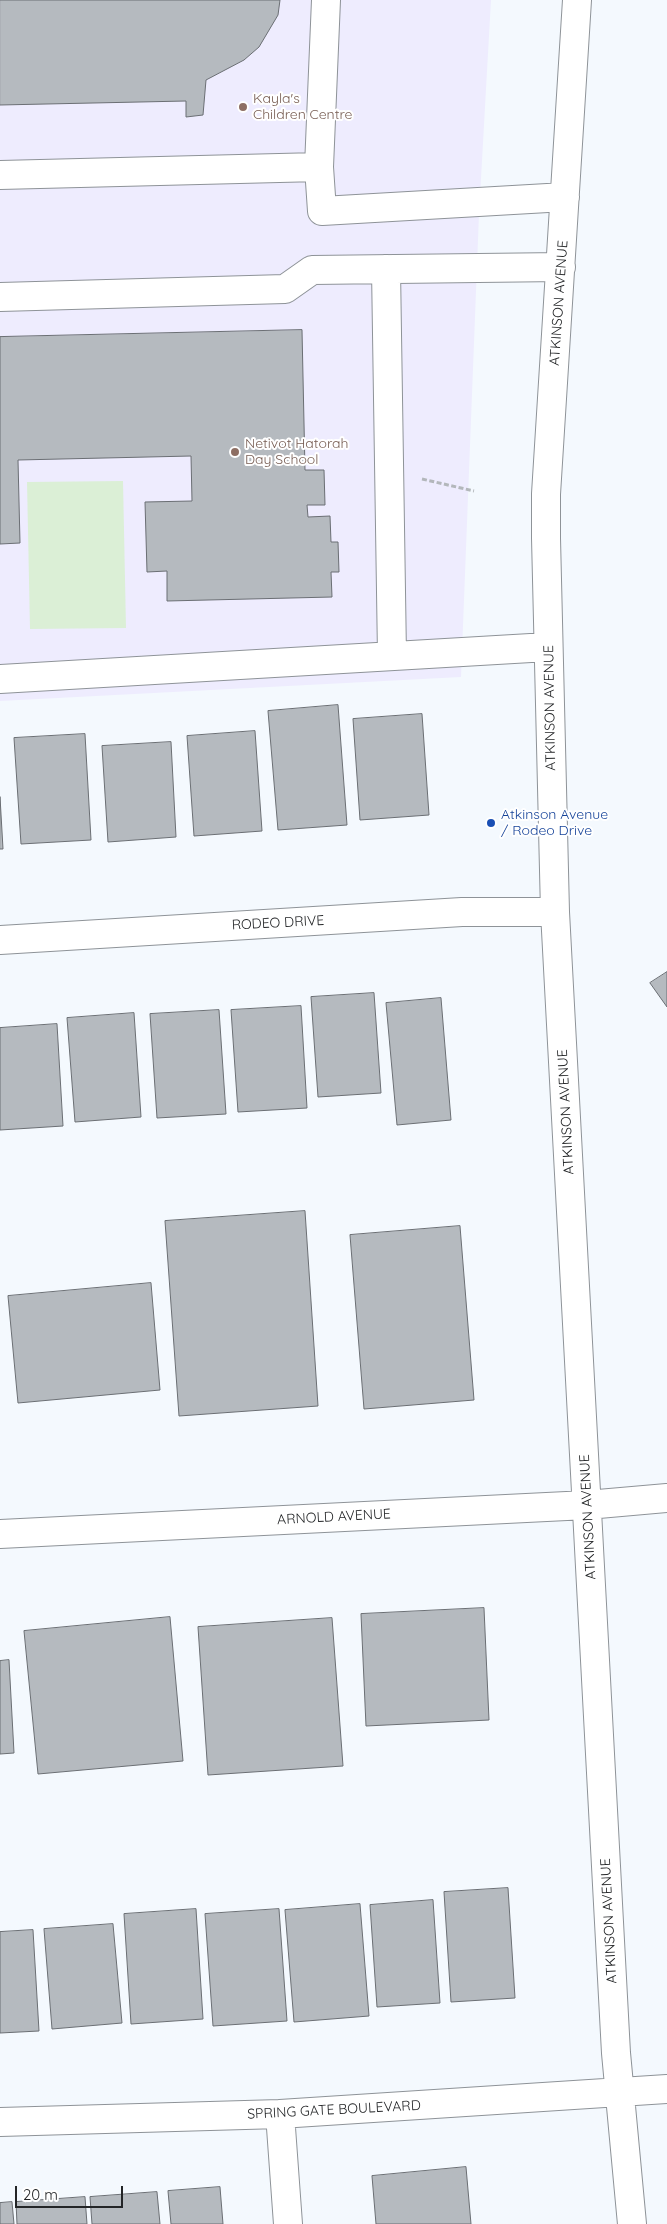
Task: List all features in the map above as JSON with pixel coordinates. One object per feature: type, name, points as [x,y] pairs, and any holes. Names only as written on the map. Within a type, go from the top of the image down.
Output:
[{"type":"street","points":[[326,0],[319,167],[322,211],[565,197]]},
{"type":"street","name":"ATKINSON AVENUE","points":[[578,0],[546,494],[548,647],[555,912],[619,2092],[632,2224]]},
{"type":"street","points":[[0,175],[319,167]]},
{"type":"street","points":[[0,297],[285,289],[312,270],[561,267]]},
{"type":"street","points":[[386,269],[392,656]]},
{"type":"street","points":[[0,679],[548,647]]},
{"type":"street","name":"RODEO DRIVE","points":[[0,940],[462,912],[555,912]]},
{"type":"street","name":"ARNOLD AVENUE","points":[[0,1534],[588,1505],[667,1498]]},
{"type":"street","name":"SPRING GATE BOULEVARD","points":[[0,2122],[280,2114],[667,2089]]},
{"type":"street","points":[[280,2114],[288,2224]]},
{"type":"path","points":[[389,472],[474,491]]},
{"type":"shaded area","name":"Netivot Hatorah Day School","points":[[0,0],[491,0],[479,214],[461,677],[0,701]]},
{"type":"green space","points":[[123,481],[126,628],[30,629],[27,482]]},
{"type":"building","points":[[0,0],[280,0],[278,15],[259,47],[244,60],[206,80],[203,115],[186,117],[186,101],[0,105]]},
{"type":"building","points":[[302,330],[305,470],[324,470],[325,505],[307,505],[308,517],[330,516],[331,542],[338,542],[339,572],[331,572],[332,597],[167,601],[167,571],[147,572],[145,502],[192,501],[191,456],[18,460],[20,543],[0,544],[0,337]]},
{"type":"building","points":[[338,705],[347,825],[278,830],[268,711]]},
{"type":"building","points":[[422,714],[429,815],[360,820],[353,719]]},
{"type":"building","points":[[255,731],[262,831],[194,836],[187,736]]},
{"type":"building","points":[[85,734],[91,840],[21,844],[14,738]]},
{"type":"building","points":[[171,742],[176,837],[108,842],[102,746]]},
{"type":"building","points":[[0,797],[3,849],[0,849]]},
{"type":"building","points":[[667,972],[667,1007],[650,983]]},
{"type":"building","points":[[374,993],[381,1093],[318,1097],[311,997]]},
{"type":"building","points":[[441,998],[451,1120],[397,1125],[386,1003]]},
{"type":"building","points":[[301,1006],[307,1108],[238,1112],[231,1010]]},
{"type":"building","points":[[219,1010],[226,1114],[157,1118],[150,1014]]},
{"type":"building","points":[[134,1013],[141,1117],[75,1122],[67,1018]]},
{"type":"building","points":[[57,1024],[63,1126],[0,1130],[0,1028]]},
{"type":"building","points":[[305,1211],[318,1406],[179,1416],[165,1221]]},
{"type":"building","points":[[460,1226],[474,1400],[364,1409],[350,1235]]},
{"type":"building","points":[[151,1283],[160,1390],[18,1403],[8,1296]]},
{"type":"building","points":[[484,1608],[489,1720],[366,1726],[361,1614]]},
{"type":"building","points":[[170,1617],[183,1761],[38,1774],[24,1631]]},
{"type":"building","points":[[332,1618],[343,1766],[208,1775],[198,1627]]},
{"type":"building","points":[[9,1660],[14,1753],[0,1754],[0,1661]]},
{"type":"building","points":[[508,1888],[515,1998],[451,2002],[444,1892]]},
{"type":"building","points":[[433,1900],[440,2003],[377,2007],[370,1905]]},
{"type":"building","points":[[360,1904],[369,2016],[294,2022],[285,1910]]},
{"type":"building","points":[[196,1909],[203,2019],[131,2024],[124,1914]]},
{"type":"building","points":[[279,1909],[287,2021],[213,2026],[205,1914]]},
{"type":"building","points":[[113,1924],[122,2023],[52,2029],[44,1929]]},
{"type":"building","points":[[33,1930],[39,2031],[0,2033],[0,1932]]},
{"type":"building","points":[[466,2167],[471,2224],[376,2224],[372,2176]]},
{"type":"building","points":[[220,2187],[223,2224],[171,2224],[168,2191]]},
{"type":"building","points":[[157,2192],[160,2224],[92,2224],[90,2197]]},
{"type":"building","points":[[85,2197],[87,2224],[17,2224],[16,2202]]},
{"type":"building","points":[[12,2202],[14,2224],[0,2224],[0,2203]]},
{"type":"place","name":"Kayla's Children Centre","points":[[243,107]]},
{"type":"place","name":"Netivot Hatorah Day School","points":[[235,452]]},
{"type":"place","name":"Atkinson Avenue / Rodeo Drive","points":[[491,823]]}]
